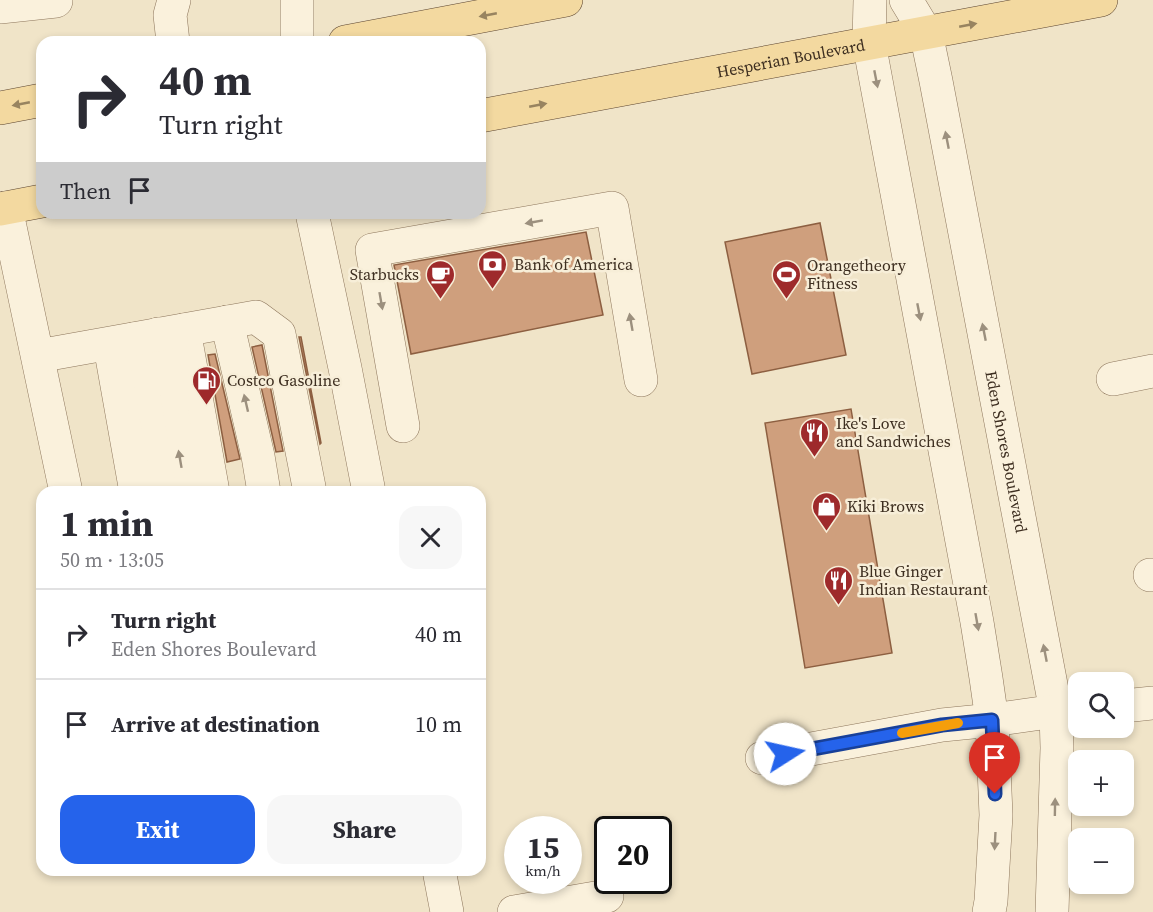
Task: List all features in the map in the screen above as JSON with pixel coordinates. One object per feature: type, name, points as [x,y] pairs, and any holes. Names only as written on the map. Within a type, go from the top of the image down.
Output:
[{"type":"main road","points":[[377,36],[566,0]]},
{"type":"main road","name":"Hesperian Boulevard","points":[[486,115],[1101,0]]},
{"type":"main road","points":[[0,108],[36,101]]},
{"type":"main road","points":[[3,208],[36,202]]},
{"type":"street","points":[[0,7],[58,0]]},
{"type":"street","points":[[173,36],[171,15],[174,0]]},
{"type":"street","points":[[297,0],[297,36]]},
{"type":"street","points":[[870,0],[869,43],[978,622],[992,720],[996,815],[989,912]]},
{"type":"street","name":"Eden Shores Boulevard","points":[[906,0],[926,33],[1067,710],[1057,748],[1052,912]]},
{"type":"street","points":[[3,208],[38,356],[65,486]]},
{"type":"street","points":[[403,426],[372,250],[612,208],[641,380]]},
{"type":"street","points":[[313,219],[368,486]]},
{"type":"street","points":[[38,356],[182,330],[279,334],[309,486]]},
{"type":"street","points":[[138,486],[182,330]]},
{"type":"street","points":[[161,486],[182,330]]},
{"type":"street","points":[[182,330],[186,486]]},
{"type":"street","points":[[182,330],[212,486]]},
{"type":"street","points":[[182,330],[236,460],[240,486]]},
{"type":"street","points":[[182,330],[258,456],[263,486]]},
{"type":"street","points":[[182,330],[284,486]]},
{"type":"street","points":[[1113,379],[1153,371]]},
{"type":"street","points":[[1134,705],[1153,704]]},
{"type":"street","points":[[762,758],[942,725],[1067,710]]},
{"type":"street","points":[[440,876],[447,912]]},
{"type":"street","points":[[514,912],[607,896]]},
{"type":"building","name":"Orangetheory Fitness","points":[[820,223],[846,355],[752,374],[725,242]]},
{"type":"building","points":[[586,232],[603,315],[411,354],[394,265]]},
{"type":"building","points":[[299,337],[301,337],[320,444]]},
{"type":"building","points":[[262,345],[283,451],[276,452],[252,347]]},
{"type":"building","points":[[215,354],[240,459],[227,462],[208,355]]},
{"type":"building","points":[[851,409],[892,653],[805,668],[765,423]]},
{"type":"slow traffic","points":[[902,733],[958,723]]},
{"type":"place","name":"Bank of America","points":[[493,290]]},
{"type":"place","name":"Starbucks","points":[[440,300]]},
{"type":"place","name":"Orangetheory Fitness","points":[[786,300]]},
{"type":"place","name":"Costco Gasoline","points":[[206,406]]},
{"type":"place","name":"Ike's Love and Sandwiches","points":[[815,458]]},
{"type":"place","name":"Kiki Brows","points":[[826,532]]},
{"type":"place","name":"Blue Ginger Indian Restaurant","points":[[838,606]]},
{"type":"route","points":[[785,754],[942,725],[992,720],[995,794]]}]
